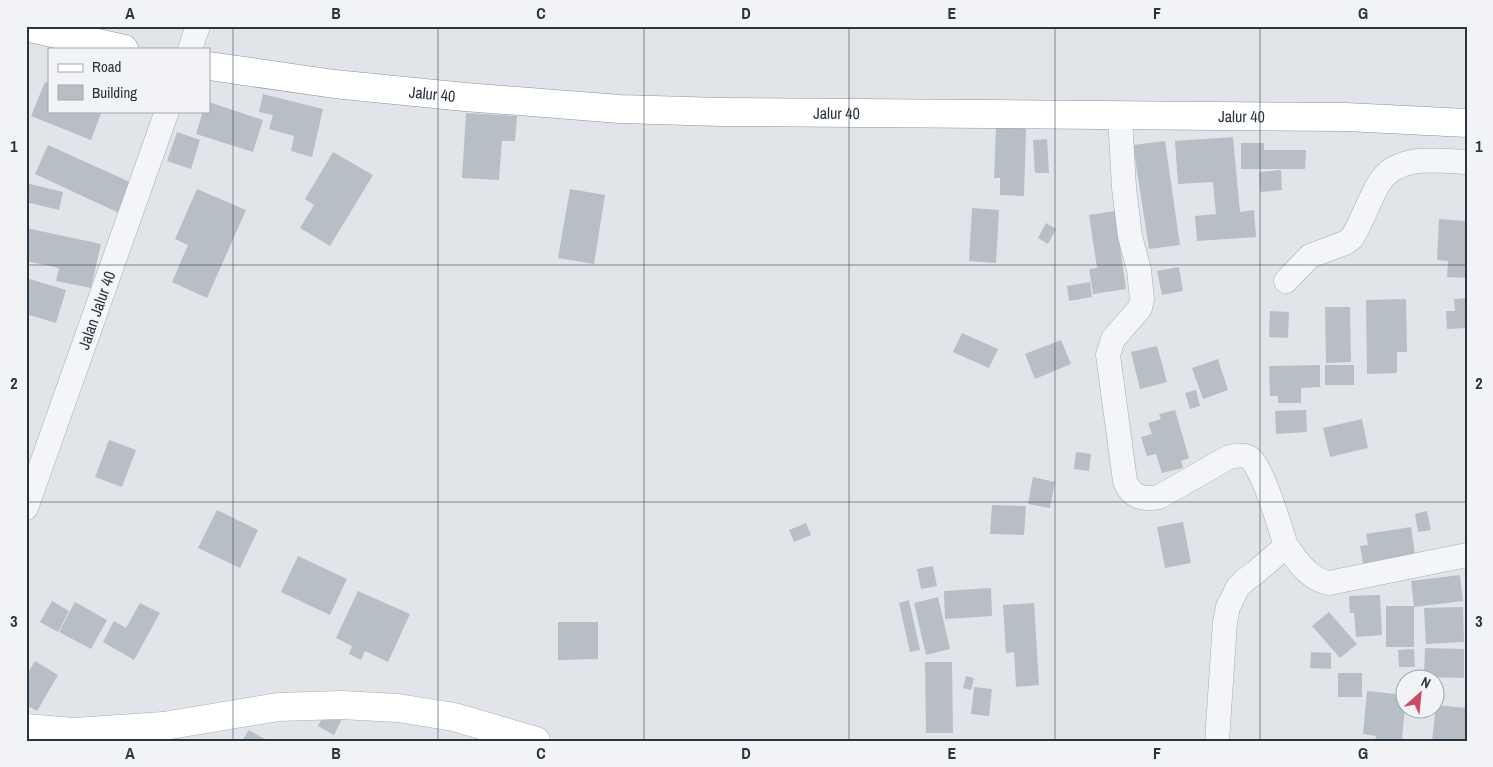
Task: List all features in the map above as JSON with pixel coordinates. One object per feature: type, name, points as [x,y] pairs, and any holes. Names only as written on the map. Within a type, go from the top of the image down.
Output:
[{"type":"main road","points":[[26,27],[120,48]]},
{"type":"main road","name":"Jalur 40","points":[[210,66],[344,85],[620,109],[722,112],[1346,117],[1467,123]]},
{"type":"main road","points":[[26,728],[83,732],[164,726],[278,707],[340,704],[398,708],[454,717],[536,741]]},
{"type":"street","points":[[190,48],[198,26]]},
{"type":"street","name":"Jalan Jalur 40","points":[[26,508],[167,112]]},
{"type":"street","points":[[1120,116],[1124,188],[1130,236],[1143,293],[1140,308],[1113,339],[1108,355],[1125,481],[1132,493],[1140,498],[1159,497],[1229,457],[1248,456],[1254,461],[1261,473],[1286,546],[1303,568],[1314,578],[1328,583],[1467,555]]},
{"type":"street","points":[[1286,281],[1310,256],[1345,243],[1352,238],[1378,183],[1400,165],[1418,161],[1467,162]]},
{"type":"street","points":[[1217,741],[1225,622],[1228,607],[1244,580],[1286,546]]},
{"type":"building","points":[[45,82],[48,83],[48,112],[102,112],[91,140],[31,116]]},
{"type":"building","points":[[263,94],[323,109],[312,157],[291,151],[294,136],[269,129],[273,115],[259,112]]},
{"type":"building","points":[[210,102],[263,120],[253,152],[196,134],[203,112],[210,112]]},
{"type":"building","points":[[466,113],[517,116],[515,141],[502,141],[499,180],[462,178]]},
{"type":"building","points":[[996,127],[1026,128],[1024,196],[1000,195],[1000,178],[994,178]]},
{"type":"building","points":[[177,132],[200,140],[191,169],[167,161]]},
{"type":"building","points":[[1233,137],[1240,212],[1254,210],[1256,237],[1197,241],[1195,216],[1216,214],[1213,182],[1178,184],[1175,141]]},
{"type":"building","points":[[1047,139],[1049,173],[1035,173],[1033,140]]},
{"type":"building","points":[[1165,141],[1180,245],[1149,249],[1133,145]]},
{"type":"building","points":[[1241,143],[1264,143],[1264,150],[1306,150],[1305,169],[1241,169]]},
{"type":"building","points":[[48,145],[132,183],[119,213],[35,174]]},
{"type":"building","points":[[333,152],[373,175],[330,246],[300,228],[314,205],[305,199]]},
{"type":"building","points":[[1281,170],[1282,190],[1260,192],[1259,172]]},
{"type":"building","points":[[26,183],[63,192],[59,210],[26,202]]},
{"type":"building","points":[[197,189],[246,210],[207,298],[172,282],[188,245],[175,239]]},
{"type":"building","points":[[570,189],[605,195],[594,264],[558,258]]},
{"type":"building","points":[[972,208],[999,210],[996,263],[969,261]]},
{"type":"building","points":[[1115,211],[1126,289],[1093,294],[1089,269],[1097,268],[1089,215]]},
{"type":"building","points":[[1439,219],[1467,221],[1465,261],[1467,261],[1467,278],[1447,277],[1448,261],[1437,260]]},
{"type":"building","points":[[1046,223],[1056,229],[1048,244],[1038,238]]},
{"type":"building","points":[[26,228],[101,244],[91,288],[56,281],[59,268],[26,261]]},
{"type":"building","points":[[1179,267],[1183,291],[1162,295],[1157,271]]},
{"type":"building","points":[[26,278],[66,290],[56,323],[26,314]]},
{"type":"building","points":[[1090,282],[1092,297],[1069,301],[1067,286]]},
{"type":"building","points":[[1467,298],[1467,328],[1447,329],[1446,311],[1455,311],[1454,299]]},
{"type":"building","points":[[1406,299],[1407,352],[1397,352],[1397,373],[1367,374],[1366,300]]},
{"type":"building","points":[[1325,307],[1350,307],[1351,362],[1326,363]]},
{"type":"building","points":[[1270,311],[1289,312],[1288,338],[1269,337]]},
{"type":"building","points":[[962,333],[998,349],[989,368],[953,352]]},
{"type":"building","points":[[1061,340],[1071,364],[1035,379],[1025,354]]},
{"type":"building","points":[[1157,346],[1167,382],[1140,389],[1131,352]]},
{"type":"building","points":[[1218,359],[1228,390],[1203,399],[1192,368]]},
{"type":"building","points":[[1320,365],[1320,387],[1301,388],[1301,403],[1278,403],[1278,396],[1270,396],[1269,366]]},
{"type":"building","points":[[1325,365],[1354,365],[1354,385],[1325,385]]},
{"type":"building","points":[[1196,390],[1200,406],[1190,409],[1185,393]]},
{"type":"building","points":[[1175,410],[1189,458],[1181,461],[1183,468],[1162,473],[1156,454],[1147,456],[1141,437],[1152,434],[1148,423],[1161,419],[1159,414]]},
{"type":"building","points":[[1306,410],[1307,432],[1276,434],[1275,411]]},
{"type":"building","points":[[1362,419],[1368,448],[1330,457],[1323,428]]},
{"type":"building","points":[[109,440],[136,450],[122,487],[95,477]]},
{"type":"building","points":[[1076,452],[1091,454],[1089,471],[1074,469]]},
{"type":"building","points":[[1033,477],[1055,482],[1050,508],[1028,504]]},
{"type":"building","points":[[992,505],[1026,506],[1024,535],[990,534]]},
{"type":"building","points":[[217,510],[258,530],[240,568],[198,548]]},
{"type":"building","points":[[1427,511],[1431,530],[1418,532],[1415,514]]},
{"type":"building","points":[[1183,522],[1191,563],[1165,568],[1157,527]]},
{"type":"building","points":[[806,523],[811,535],[794,542],[789,530]]},
{"type":"building","points":[[1411,527],[1416,561],[1364,569],[1360,546],[1368,545],[1366,534]]},
{"type":"building","points":[[298,556],[347,579],[330,615],[281,592]]},
{"type":"building","points":[[933,566],[937,586],[921,589],[917,569]]},
{"type":"building","points":[[1460,575],[1463,601],[1414,607],[1411,581]]},
{"type":"building","points":[[991,588],[992,616],[945,619],[944,591]]},
{"type":"building","points":[[358,591],[410,614],[388,662],[365,651],[361,660],[349,654],[352,646],[336,638]]},
{"type":"building","points":[[1380,595],[1382,635],[1356,637],[1354,613],[1350,613],[1349,596]]},
{"type":"building","points":[[938,597],[950,649],[926,655],[914,603]]},
{"type":"building","points":[[909,600],[920,650],[910,652],[899,603]]},
{"type":"building","points":[[52,601],[69,611],[58,632],[40,622]]},
{"type":"building","points":[[75,602],[107,620],[91,649],[59,632]]},
{"type":"building","points":[[140,603],[160,613],[134,660],[103,642],[114,621],[126,628]]},
{"type":"building","points":[[1034,603],[1039,685],[1016,687],[1014,652],[1006,653],[1003,605]]},
{"type":"building","points":[[1386,606],[1414,606],[1414,647],[1386,647]]},
{"type":"building","points":[[1463,607],[1464,642],[1426,644],[1424,608]]},
{"type":"building","points":[[1329,612],[1357,644],[1340,658],[1312,626]]},
{"type":"building","points":[[558,622],[598,622],[598,659],[558,660]]},
{"type":"building","points":[[1425,648],[1464,649],[1464,678],[1446,678],[1446,670],[1424,670]]},
{"type":"building","points":[[1414,649],[1415,667],[1399,667],[1398,650]]},
{"type":"building","points":[[1311,652],[1331,653],[1331,669],[1310,668]]},
{"type":"building","points":[[35,661],[58,675],[37,711],[26,705],[26,676]]},
{"type":"building","points":[[925,662],[952,662],[953,733],[926,733]]},
{"type":"building","points":[[1338,673],[1362,673],[1362,697],[1338,697]]},
{"type":"building","points":[[966,676],[974,678],[971,690],[963,688]]},
{"type":"building","points":[[974,687],[992,689],[989,716],[971,714]]},
{"type":"building","points":[[1367,691],[1396,694],[1396,720],[1404,720],[1402,741],[1375,741],[1376,736],[1363,734]]},
{"type":"building","points":[[1446,706],[1467,708],[1467,741],[1432,741],[1434,720],[1446,720]]},
{"type":"building","points":[[328,707],[344,715],[334,735],[318,726]]},
{"type":"building","points":[[249,730],[268,741],[242,741]]}]
